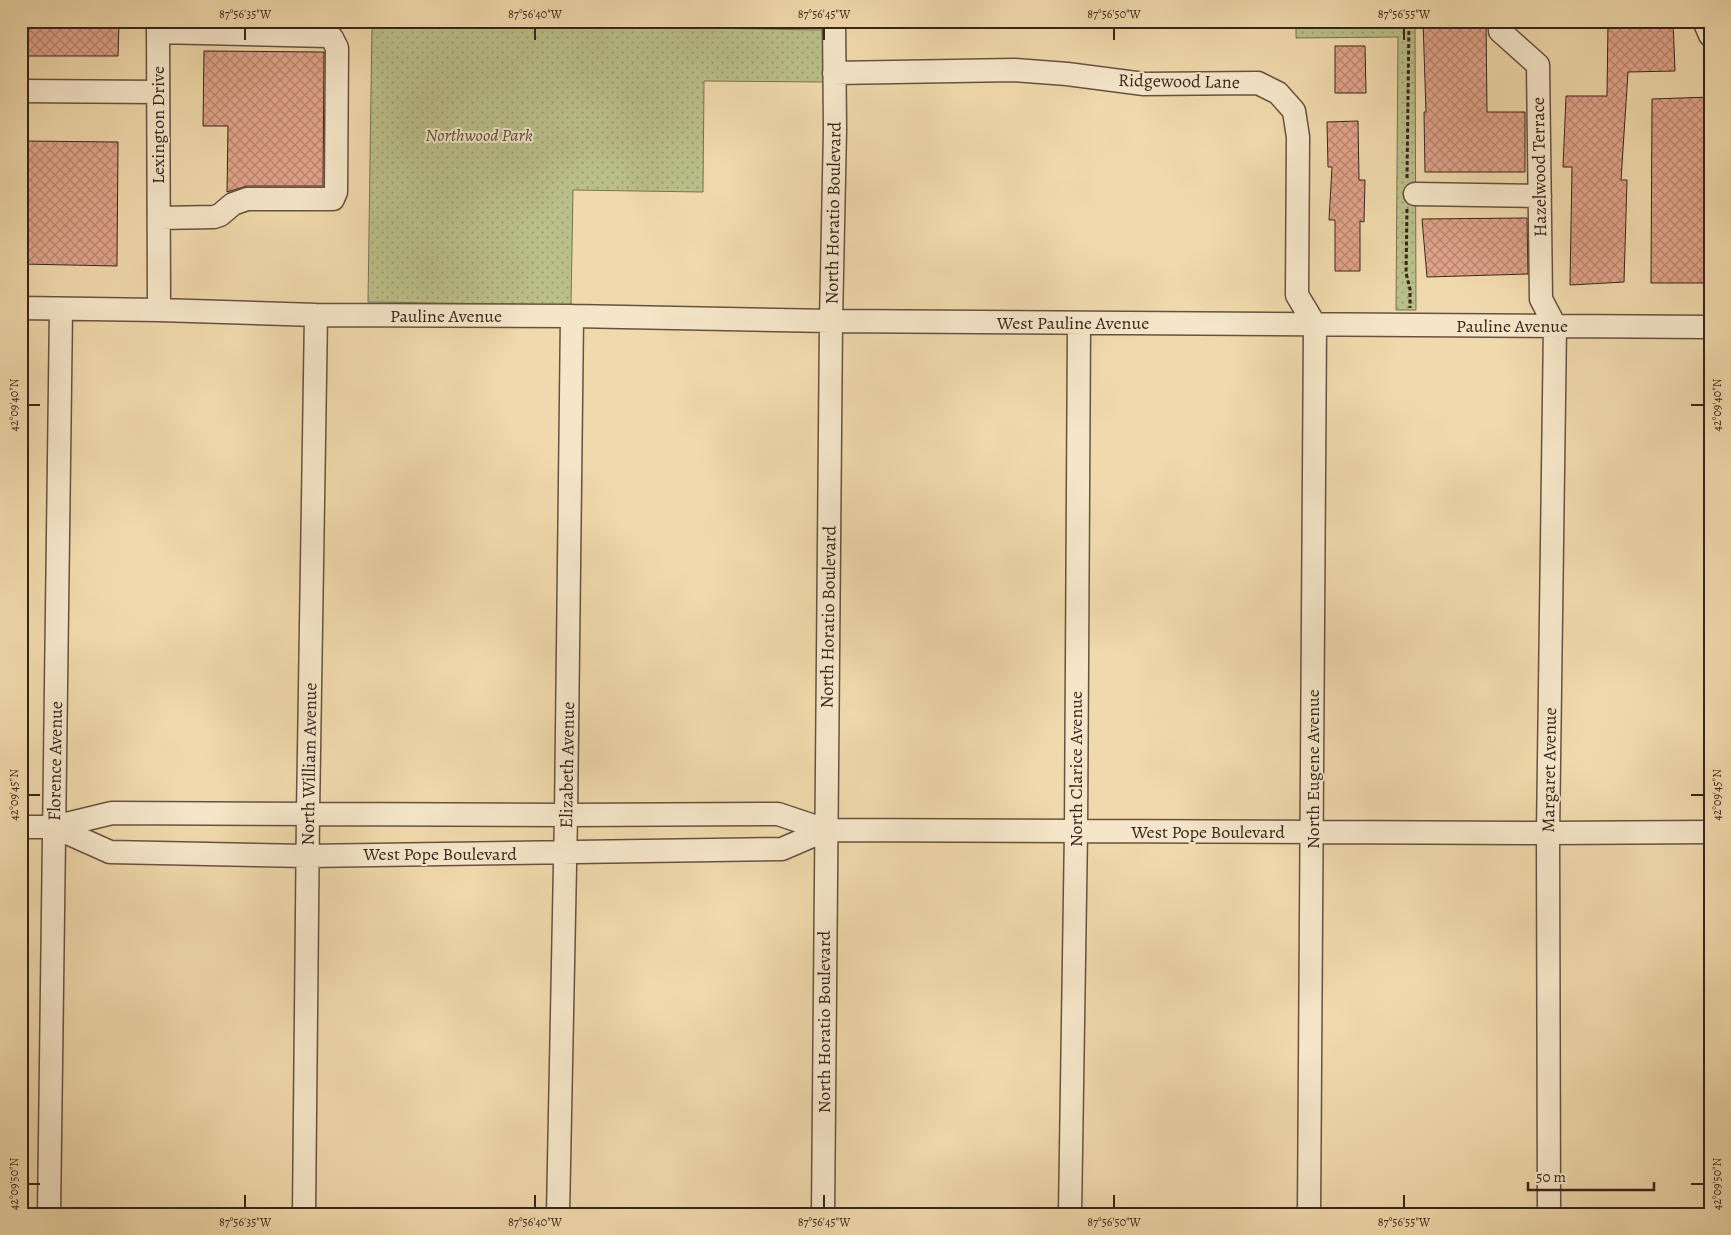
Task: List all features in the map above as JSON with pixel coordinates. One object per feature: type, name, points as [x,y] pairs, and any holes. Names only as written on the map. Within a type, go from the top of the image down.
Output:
[{"type":"street","name":"North Horatio Boulevard","points":[[823,1214],[831,321],[835,130],[834,21]]},
{"type":"street","name":"Hazelwood Terrace","points":[[1500,21],[1500,31],[1538,65],[1541,299],[1555,326]]},
{"type":"street","points":[[1704,21],[1710,35]]},
{"type":"street","points":[[158,26],[327,36],[332,38],[337,48],[336,192],[333,198],[247,199],[233,204],[220,215],[214,217],[158,223]]},
{"type":"street","name":"Lexington Drive","points":[[158,26],[159,310]]},
{"type":"street","name":"Ridgewood Lane","points":[[834,73],[1014,70],[1144,84],[1258,83],[1278,93],[1294,111],[1298,137],[1297,295],[1315,324]]},
{"type":"street","points":[[21,91],[158,92]]},
{"type":"street","points":[[1410,195],[1540,196]]},
{"type":"street","points":[[21,308],[61,309]]},
{"type":"street","name":"Pauline Avenue","points":[[61,309],[316,315],[572,316],[831,321]]},
{"type":"street","name":"Florence Avenue","points":[[49,1214],[61,309]]},
{"type":"street","name":"North William Avenue","points":[[304,1214],[307,856],[316,315]]},
{"type":"street","name":"Elizabeth Avenue","points":[[558,1214],[566,853],[572,316]]},
{"type":"street","name":"West Pauline Avenue","points":[[831,321],[1315,324]]},
{"type":"street","name":"North Clarice Avenue","points":[[1070,1214],[1076,832],[1079,323]]},
{"type":"street","name":"Pauline Avenue","points":[[1315,324],[1710,327]]},
{"type":"street","name":"North Eugene Avenue","points":[[1308,1214],[1315,324]]},
{"type":"street","name":"Margaret Avenue","points":[[1550,1214],[1548,833],[1555,326]]},
{"type":"street","name":"West Pope Boulevard","points":[[21,827],[54,827],[112,813],[778,814],[826,830],[1312,833],[1710,832]]},
{"type":"street","name":"West Pope Boulevard","points":[[54,827],[110,852],[307,856],[782,850],[826,830]]},
{"type":"path","points":[[1409,21],[1410,195],[1406,273],[1410,290],[1410,325]]},
{"type":"green space","points":[[1296,21],[1415,21],[1416,310],[1396,310],[1398,37],[1296,38]]},
{"type":"green space","name":"Northwood Park","points":[[372,23],[823,30],[823,82],[704,81],[703,192],[573,190],[571,305],[368,302]]},
{"type":"building","points":[[21,21],[119,21],[118,56],[21,56]]},
{"type":"building","points":[[1423,21],[1486,21],[1487,112],[1525,112],[1525,172],[1425,172],[1424,112],[1426,112]]},
{"type":"building","points":[[1608,21],[1673,21],[1675,71],[1628,72],[1621,180],[1627,180],[1624,282],[1570,285],[1572,167],[1563,167],[1566,96],[1607,96]]},
{"type":"building","points":[[1335,46],[1365,46],[1366,93],[1335,93]]},
{"type":"building","points":[[204,51],[324,52],[323,186],[247,186],[227,192],[228,126],[203,126]]},
{"type":"building","points":[[1710,97],[1710,171],[1708,171],[1709,283],[1651,283],[1652,99]]},
{"type":"building","points":[[1358,121],[1359,180],[1365,180],[1364,222],[1360,221],[1360,271],[1335,271],[1335,220],[1329,220],[1332,167],[1328,167],[1327,122]]},
{"type":"building","points":[[22,141],[118,142],[117,266],[21,264]]},
{"type":"building","points":[[1527,218],[1528,274],[1427,277],[1422,219]]}]
